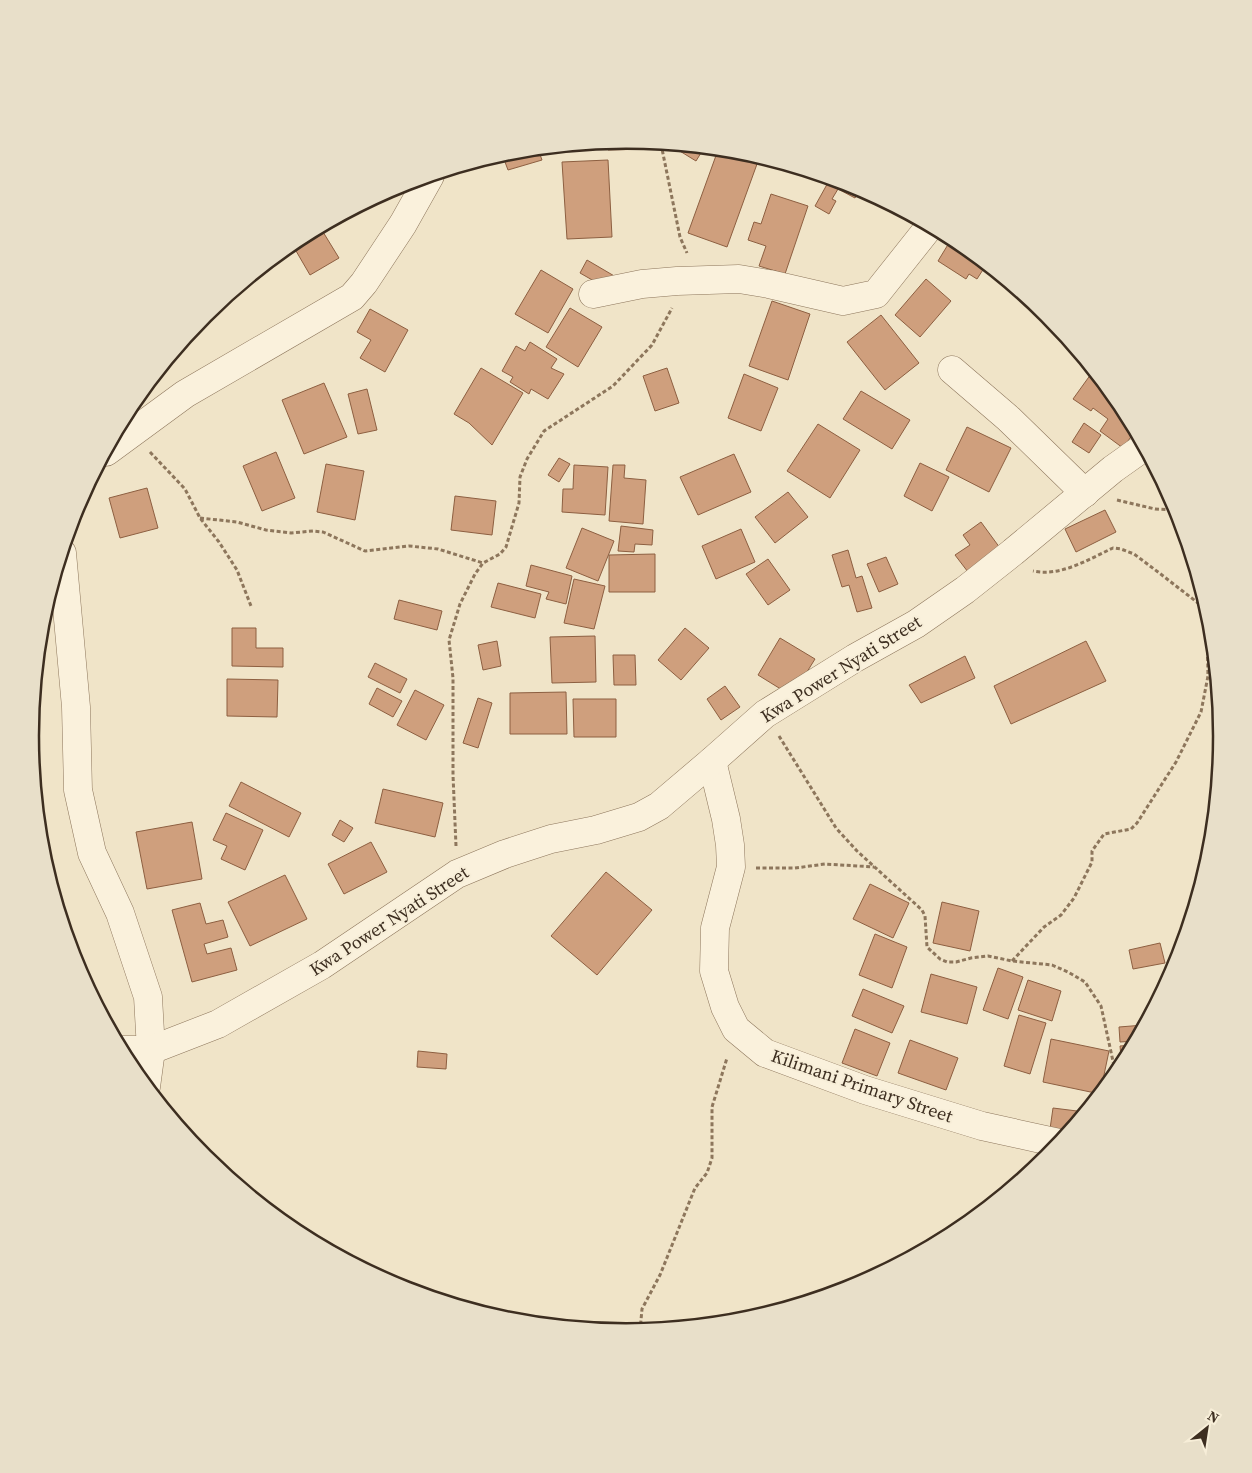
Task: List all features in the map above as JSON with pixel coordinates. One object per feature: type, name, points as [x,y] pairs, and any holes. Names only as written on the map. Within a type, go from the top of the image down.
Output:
[{"type":"street","points":[[116,445],[185,394],[352,297],[364,283],[403,224],[425,185]]},
{"type":"street","points":[[593,294],[642,284],[677,281],[739,280],[768,284],[843,301],[866,297],[876,294],[926,232]]},
{"type":"street","points":[[952,370],[1085,492]]},
{"type":"street","name":"Kwa Power Nyati Street","points":[[151,1050],[218,1024],[322,965],[457,874],[505,854],[551,839],[596,830],[638,817],[658,806],[765,714],[855,658],[916,624],[965,590],[1113,469],[1139,451]]},
{"type":"street","points":[[64,570],[76,707],[78,790],[92,853],[120,913],[148,997],[151,1050],[147,1076]]},
{"type":"street","name":"Kilimani Primary Street","points":[[712,761],[726,819],[731,868],[715,928],[714,971],[725,1007],[736,1029],[765,1053],[839,1081],[982,1126],[1051,1141]]},
{"type":"street","points":[[130,1050],[151,1050]]},
{"type":"path","points":[[457,874],[453,775],[453,678],[449,640],[460,604],[474,574],[483,563],[500,554],[506,547],[519,503],[520,477],[527,459],[544,431],[613,386],[652,345],[693,282],[680,238],[662,151]]},
{"type":"path","points":[[132,434],[185,489],[200,518],[229,556],[251,606]]},
{"type":"path","points":[[1085,492],[1155,509],[1168,510]]},
{"type":"path","points":[[200,518],[237,522],[266,530],[291,534],[312,531],[323,532],[365,551],[409,546],[438,549],[483,563]]},
{"type":"path","points":[[1002,561],[1022,569],[1041,573],[1069,568],[1113,548],[1121,549],[1140,559],[1197,602]]},
{"type":"path","points":[[1012,961],[1044,927],[1061,915],[1074,898],[1092,862],[1092,851],[1104,834],[1131,828],[1176,762],[1202,712],[1208,676],[1208,658]]},
{"type":"path","points":[[765,714],[794,757],[808,784],[836,828],[874,867],[922,910],[925,916],[927,947],[940,959],[947,962],[988,956],[1012,961],[1052,965],[1085,982],[1101,1006],[1114,1064]]},
{"type":"path","points":[[731,868],[795,868],[826,864],[874,867]]},
{"type":"path","points":[[641,1323],[642,1309],[660,1276],[695,1188],[707,1172],[712,1158],[712,1107],[736,1029]]},
{"type":"building","points":[[682,152],[700,154],[696,161]]},
{"type":"building","points":[[540,156],[542,160],[508,170],[505,162]]},
{"type":"building","points":[[716,156],[757,164],[727,247],[688,233]]},
{"type":"building","points":[[608,160],[612,237],[567,239],[562,162]]},
{"type":"building","points":[[827,185],[851,194],[856,196],[855,198],[838,189],[832,199],[836,201],[829,214],[815,206]]},
{"type":"building","points":[[771,194],[808,206],[785,274],[759,266],[766,246],[748,240],[754,222],[761,224]]},
{"type":"building","points":[[324,233],[339,258],[310,275],[296,251]]},
{"type":"building","points":[[948,245],[982,271],[977,279],[969,274],[966,279],[938,261]]},
{"type":"building","points":[[587,260],[616,277],[608,289],[580,273]]},
{"type":"building","points":[[541,270],[573,289],[548,333],[515,314]]},
{"type":"building","points":[[926,279],[951,301],[920,337],[895,315]]},
{"type":"building","points":[[772,301],[810,314],[788,380],[749,366]]},
{"type":"building","points":[[570,308],[602,327],[578,367],[546,347]]},
{"type":"building","points":[[370,309],[408,330],[385,372],[360,358],[371,340],[357,332]]},
{"type":"building","points":[[881,315],[919,363],[885,390],[847,342]]},
{"type":"building","points":[[530,342],[557,359],[551,368],[564,374],[548,399],[531,389],[529,394],[510,382],[513,377],[502,371],[516,346],[525,351]]},
{"type":"building","points":[[481,368],[523,393],[492,445],[469,423],[454,414]]},
{"type":"building","points":[[667,368],[679,403],[655,411],[643,376]]},
{"type":"building","points":[[744,374],[778,388],[761,431],[728,418]]},
{"type":"building","points":[[1090,376],[1131,437],[1123,448],[1100,431],[1108,419],[1093,408],[1091,411],[1073,399]]},
{"type":"building","points":[[324,383],[347,437],[304,454],[282,400]]},
{"type":"building","points":[[367,389],[377,430],[358,434],[348,394]]},
{"type":"building","points":[[861,391],[910,420],[892,449],[843,419]]},
{"type":"building","points":[[1084,423],[1101,435],[1089,453],[1072,442]]},
{"type":"building","points":[[818,424],[860,450],[830,498],[787,471]]},
{"type":"building","points":[[967,427],[1011,448],[989,492],[946,470]]},
{"type":"building","points":[[276,452],[295,498],[262,511],[243,466]]},
{"type":"building","points":[[734,454],[751,492],[698,515],[680,477]]},
{"type":"building","points":[[559,458],[570,464],[559,482],[548,475]]},
{"type":"building","points":[[920,463],[949,477],[932,511],[904,496]]},
{"type":"building","points":[[326,464],[364,471],[355,520],[317,512]]},
{"type":"building","points":[[574,465],[608,467],[605,515],[562,512],[563,489],[573,489]]},
{"type":"building","points":[[613,465],[625,465],[624,478],[646,480],[643,524],[609,521]]},
{"type":"building","points":[[147,488],[158,528],[120,538],[109,498]]},
{"type":"building","points":[[788,492],[808,517],[775,543],[755,517]]},
{"type":"building","points":[[455,496],[496,501],[492,535],[451,530]]},
{"type":"building","points":[[1105,510],[1116,532],[1076,552],[1065,529]]},
{"type":"building","points":[[981,522],[1000,548],[968,572],[955,555],[970,545],[963,535]]},
{"type":"building","points":[[621,526],[653,530],[652,545],[635,544],[634,552],[618,551]]},
{"type":"building","points":[[582,528],[614,541],[598,581],[566,568]]},
{"type":"building","points":[[741,529],[755,562],[716,579],[702,546]]},
{"type":"building","points":[[848,550],[856,578],[862,576],[872,608],[857,612],[849,585],[842,587],[832,555]]},
{"type":"building","points":[[655,554],[655,592],[609,592],[609,555]]},
{"type":"building","points":[[886,557],[898,584],[879,592],[867,564]]},
{"type":"building","points":[[768,559],[790,590],[768,605],[746,574]]},
{"type":"building","points":[[531,565],[572,576],[566,604],[546,599],[549,592],[526,586]]},
{"type":"building","points":[[574,579],[605,586],[594,629],[564,623]]},
{"type":"building","points":[[498,583],[541,594],[535,618],[491,607]]},
{"type":"building","points":[[399,600],[442,611],[437,630],[394,619]]},
{"type":"building","points":[[232,628],[256,628],[256,648],[283,648],[283,667],[232,666]]},
{"type":"building","points":[[685,628],[709,648],[681,680],[658,660]]},
{"type":"building","points":[[595,636],[596,682],[552,683],[550,637]]},
{"type":"building","points":[[780,638],[815,659],[792,696],[758,675]]},
{"type":"building","points":[[497,641],[501,666],[483,670],[478,645]]},
{"type":"building","points":[[1086,641],[1106,681],[1011,724],[994,686]]},
{"type":"building","points":[[613,655],[635,655],[636,685],[614,685]]},
{"type":"building","points":[[965,656],[975,678],[921,703],[909,685]]},
{"type":"building","points":[[375,663],[407,679],[400,693],[368,677]]},
{"type":"building","points":[[227,679],[278,680],[277,717],[227,716]]},
{"type":"building","points":[[725,686],[740,707],[721,720],[707,699]]},
{"type":"building","points":[[377,688],[402,701],[393,717],[369,704]]},
{"type":"building","points":[[415,690],[444,705],[426,740],[397,725]]},
{"type":"building","points":[[566,692],[567,734],[510,734],[510,693]]},
{"type":"building","points":[[478,698],[492,703],[478,748],[463,743]]},
{"type":"building","points":[[573,699],[616,699],[616,737],[574,737]]},
{"type":"building","points":[[241,782],[301,813],[289,837],[229,806]]},
{"type":"building","points":[[383,789],[443,803],[435,837],[375,823]]},
{"type":"building","points":[[226,813],[263,830],[245,870],[221,859],[227,846],[213,840]]},
{"type":"building","points":[[340,820],[353,828],[344,842],[332,835]]},
{"type":"building","points":[[192,822],[202,879],[147,889],[136,832]]},
{"type":"building","points":[[371,842],[387,872],[344,894],[328,864]]},
{"type":"building","points":[[606,872],[652,910],[597,975],[551,936]]},
{"type":"building","points":[[285,875],[307,919],[250,946],[228,902]]},
{"type":"building","points":[[870,884],[909,903],[893,938],[853,919]]},
{"type":"building","points":[[942,902],[979,911],[970,951],[933,943]]},
{"type":"building","points":[[200,903],[206,924],[223,920],[228,937],[204,944],[207,954],[231,948],[237,970],[192,982],[172,910]]},
{"type":"building","points":[[875,934],[907,947],[892,988],[859,975]]},
{"type":"building","points":[[1160,943],[1165,963],[1133,969],[1129,950]]},
{"type":"building","points":[[998,968],[1023,977],[1008,1019],[983,1010]]},
{"type":"building","points":[[931,974],[977,987],[967,1024],[921,1012]]},
{"type":"building","points":[[1028,980],[1061,991],[1052,1021],[1018,1010]]},
{"type":"building","points":[[863,989],[904,1006],[892,1033],[852,1016]]},
{"type":"building","points":[[1019,1015],[1046,1023],[1030,1074],[1004,1066]]},
{"type":"building","points":[[1137,1026],[1128,1042],[1120,1042],[1119,1027]]},
{"type":"building","points":[[855,1029],[890,1043],[877,1076],[842,1063]]},
{"type":"building","points":[[1051,1039],[1109,1051],[1103,1078],[1093,1093],[1043,1082]]},
{"type":"building","points":[[910,1040],[958,1058],[946,1090],[898,1073]]},
{"type":"building","points":[[1120,1046],[1125,1046],[1121,1053]]},
{"type":"building","points":[[418,1051],[447,1054],[446,1069],[417,1067]]},
{"type":"building","points":[[1053,1108],[1078,1111],[1061,1131],[1050,1129]]}]
